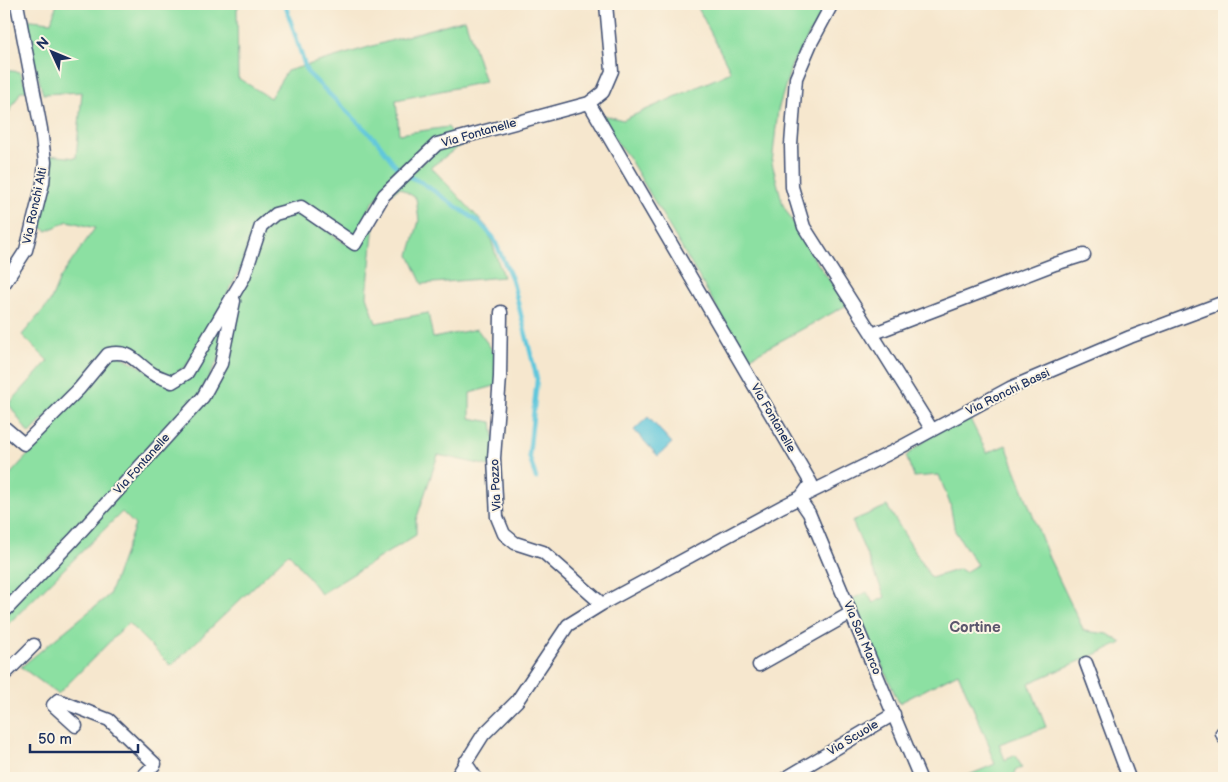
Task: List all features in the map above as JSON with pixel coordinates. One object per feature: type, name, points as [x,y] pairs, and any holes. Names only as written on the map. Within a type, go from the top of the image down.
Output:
[{"type":"street","name":"Via Ronchi Alti","points":[[4,284],[26,250],[43,183],[44,162],[40,128],[17,4]]},
{"type":"street","points":[[589,103],[603,92],[612,71],[606,4]]},
{"type":"street","points":[[832,4],[811,43],[796,78],[791,145],[792,187],[804,227],[932,430]]},
{"type":"street","name":"Via Fontanelle","points":[[4,427],[24,444],[79,389],[108,354],[118,352],[131,355],[153,374],[172,382],[187,373],[244,277],[261,226],[275,214],[302,207],[355,244],[384,195],[437,144],[589,103],[811,482],[800,500]]},
{"type":"street","points":[[872,334],[1055,264],[1084,255]]},
{"type":"street","name":"Via Fontanelle","points":[[4,612],[73,540],[202,397],[221,364],[236,291]]},
{"type":"street","name":"Via Ronchi Bassi","points":[[800,500],[1010,388],[1130,337],[1224,302]]},
{"type":"street","name":"Via Pozzo","points":[[501,312],[500,377],[494,458],[498,517],[504,534],[515,543],[543,552],[602,604]]},
{"type":"street","points":[[456,778],[483,735],[517,701],[568,625],[602,604],[782,506],[800,500]]},
{"type":"street","name":"Via San Marco","points":[[800,500],[809,514],[920,778]]},
{"type":"street","points":[[759,666],[851,613]]},
{"type":"street","points":[[4,675],[34,645]]},
{"type":"street","points":[[1086,662],[1129,778]]},
{"type":"street","points":[[76,726],[53,705],[58,700],[109,720],[155,764],[141,778]]},
{"type":"street","name":"Via Scuole","points":[[786,778],[894,714]]},
{"type":"street","points":[[465,762],[476,778]]},
{"type":"green space","points":[[57,4],[241,4],[237,9],[238,78],[270,98],[287,71],[465,19],[485,82],[396,100],[399,134],[448,127],[453,134],[412,165],[384,191],[372,204],[363,224],[353,236],[310,205],[302,203],[265,217],[252,231],[240,270],[186,366],[169,378],[128,350],[121,347],[111,350],[29,434],[9,404],[48,361],[22,335],[50,302],[60,278],[95,228],[68,221],[47,231],[35,224],[45,181],[51,167],[49,155],[76,158],[82,92],[43,94],[22,19],[51,22]]},
{"type":"green space","points":[[696,4],[827,4],[792,64],[778,110],[772,163],[783,205],[813,257],[847,305],[747,359],[629,158],[610,133],[603,115],[623,120],[731,72]]},
{"type":"green space","points":[[4,70],[20,72],[28,91],[21,91],[4,121]]},
{"type":"green space","points":[[458,141],[461,145],[431,167],[487,227],[503,277],[422,284],[409,255],[419,221],[416,198],[400,188],[387,195],[440,147]]},
{"type":"green space","points":[[303,214],[346,244],[374,223],[367,296],[376,323],[428,313],[433,338],[477,329],[501,362],[498,385],[470,393],[470,418],[492,422],[498,468],[438,455],[416,520],[416,535],[321,594],[289,553],[171,666],[128,623],[58,694],[21,667],[109,595],[135,525],[122,512],[4,628],[4,615],[224,367],[232,340],[239,291],[264,226],[275,217]]},
{"type":"green space","points":[[232,302],[220,356],[200,393],[4,607],[4,481],[37,445],[33,440],[109,358],[117,354],[175,385]]},
{"type":"green space","points":[[967,413],[987,453],[1006,445],[1049,558],[1084,631],[1108,634],[1122,643],[1029,683],[1046,727],[999,744],[1005,760],[1016,755],[1022,768],[1016,770],[1014,778],[962,778],[995,764],[989,749],[990,747],[958,673],[899,703],[852,599],[867,592],[873,603],[885,597],[852,521],[887,506],[931,578],[960,569],[965,572],[977,565],[955,531],[950,504],[939,475],[914,477],[906,456],[932,435]]},
{"type":"water","points":[[648,417],[672,443],[658,456],[634,430]]},
{"type":"waterway","points":[[285,4],[307,72],[378,142],[401,173],[421,182],[480,223],[493,237],[512,279],[537,379],[529,455],[536,478]]},
{"type":"district","name":"Cortine","points":[[975,627]]}]
